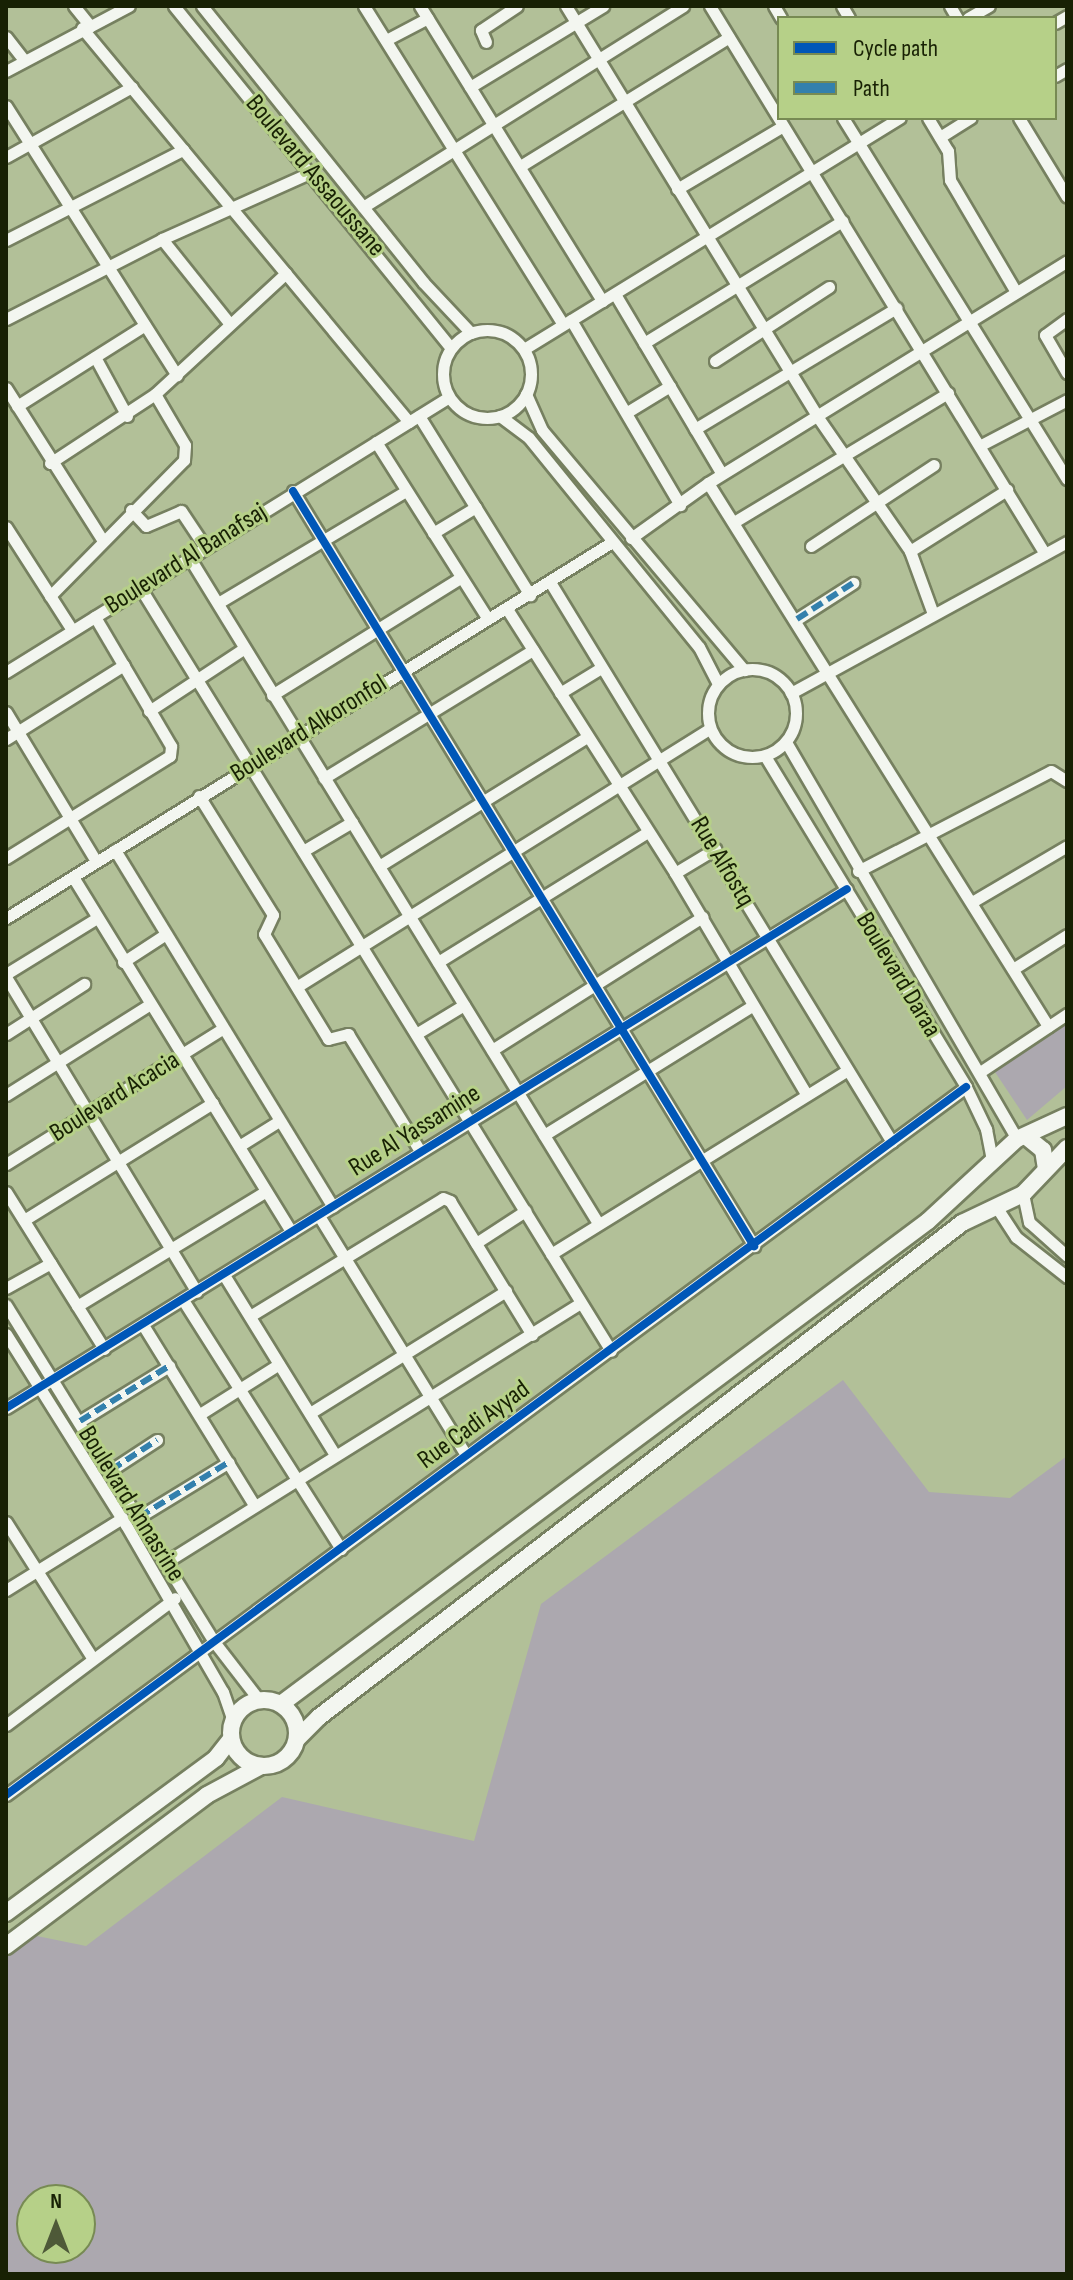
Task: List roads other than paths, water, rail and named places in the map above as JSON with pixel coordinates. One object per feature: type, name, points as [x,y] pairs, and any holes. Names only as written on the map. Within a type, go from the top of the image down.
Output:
[{"type":"main road","points":[[281,1704],[916,1230],[992,1159],[1022,1139],[1067,1116]]},
{"type":"main road","points":[[1022,1139],[1043,1150],[1046,1168]]},
{"type":"main road","points":[[6,1946],[207,1795],[261,1766],[282,1761],[297,1739],[319,1717],[979,1212],[997,1208],[1023,1194],[1067,1148]]},
{"type":"main road","points":[[965,1187],[964,1204],[979,1212]]},
{"type":"main road","points":[[6,1913],[216,1758],[231,1739],[233,1721],[243,1707],[259,1700],[281,1704],[294,1718],[297,1739]]},
{"type":"main road","points":[[231,1739],[242,1758],[261,1766]]},
{"type":"street","points":[[74,6],[86,27],[183,150],[414,419],[476,507],[530,595]]},
{"type":"street","points":[[6,71],[129,6]]},
{"type":"street","name":"Boulevard Assaoussane","points":[[174,6],[312,172],[451,348]]},
{"type":"street","name":"Boulevard Assaoussane","points":[[202,6],[363,207],[471,333]]},
{"type":"street","points":[[364,6],[453,148],[629,411],[680,505]]},
{"type":"street","points":[[420,6],[522,165],[602,301]]},
{"type":"street","points":[[486,42],[481,30],[517,6]]},
{"type":"street","points":[[566,6],[842,456],[910,551],[933,614]]},
{"type":"street","points":[[470,87],[603,6]]},
{"type":"street","points":[[363,207],[493,122],[683,6]]},
{"type":"street","points":[[710,6],[777,116]]},
{"type":"street","points":[[386,40],[428,18]]},
{"type":"street","points":[[6,37],[24,60]]},
{"type":"street","points":[[522,165],[624,99],[729,37]]},
{"type":"street","points":[[6,157],[132,87]]},
{"type":"street","points":[[6,106],[177,375]]},
{"type":"street","points":[[779,120],[1045,554]]},
{"type":"street","points":[[844,120],[1067,479]]},
{"type":"street","points":[[524,349],[813,175],[897,120]]},
{"type":"street","points":[[929,120],[949,155],[950,180],[1016,292]]},
{"type":"street","points":[[940,137],[968,120]]},
{"type":"street","points":[[1020,120],[1067,197]]},
{"type":"street","points":[[677,189],[783,126]]},
{"type":"street","points":[[6,240],[183,150]]},
{"type":"street","points":[[6,319],[162,239],[312,172]]},
{"type":"street","points":[[644,343],[842,221]]},
{"type":"street","points":[[162,239],[229,323]]},
{"type":"street","points":[[631,538],[722,474],[921,348],[1067,261]]},
{"type":"street","points":[[50,463],[127,416],[155,394],[286,273]]},
{"type":"street","points":[[715,361],[829,287]]},
{"type":"street","points":[[615,294],[722,474]]},
{"type":"street","points":[[695,429],[896,308]]},
{"type":"street","points":[[1067,319],[1045,335],[1067,373]]},
{"type":"street","points":[[17,406],[145,325]]},
{"type":"street","points":[[718,684],[699,647],[529,438],[500,416],[471,415],[449,397],[443,367],[451,348],[471,333],[502,332],[524,349],[531,371],[526,394],[542,430],[744,670]]},
{"type":"street","points":[[95,357],[127,416]]},
{"type":"street","points":[[629,411],[670,386]]},
{"type":"street","points":[[6,388],[50,463],[102,539]]},
{"type":"street","points":[[734,522],[948,393]]},
{"type":"street","points":[[50,596],[186,455],[155,394]]},
{"type":"street","points":[[500,416],[526,394]]},
{"type":"street","name":"Boulevard Al Banafsaj","points":[[6,672],[293,491],[449,397]]},
{"type":"street","points":[[981,445],[1067,400]]},
{"type":"street","points":[[376,442],[488,619]]},
{"type":"street","points":[[811,546],[934,465]]},
{"type":"street","points":[[708,483],[830,671],[1048,1026]]},
{"type":"street","points":[[910,551],[1007,490]]},
{"type":"street","points":[[293,491],[754,1246]]},
{"type":"street","points":[[218,603],[406,491]]},
{"type":"street","points":[[433,533],[476,507]]},
{"type":"street","points":[[131,510],[146,526],[181,511],[205,547]]},
{"type":"street","points":[[6,527],[72,630]]},
{"type":"street","name":"Boulevard Alkoronfol","points":[[6,918],[612,542]]},
{"type":"street","points":[[791,693],[1067,542]]},
{"type":"street","points":[[189,557],[598,1223]]},
{"type":"street","points":[[272,695],[460,578]]},
{"type":"street","name":"Rue Alfostq","points":[[550,582],[892,1142]]},
{"type":"street","points":[[797,619],[853,583]]},
{"type":"street","points":[[141,589],[611,1351]]},
{"type":"street","points":[[507,609],[675,873],[807,1095]]},
{"type":"street","points":[[6,858],[170,756],[171,746],[95,617]]},
{"type":"street","points":[[149,711],[243,649]]},
{"type":"street","points":[[324,778],[533,650]]},
{"type":"street","points":[[6,739],[124,665]]},
{"type":"street","points":[[560,693],[601,668]]},
{"type":"street","points":[[744,670],[771,674],[791,693],[796,718],[786,742],[765,756],[734,754],[710,729],[708,706],[718,684],[744,670]]},
{"type":"street","points":[[6,712],[96,861]]},
{"type":"street","points":[[298,986],[616,783],[710,729]]},
{"type":"street","points":[[379,866],[587,737]]},
{"type":"street","name":"Boulevard Daraa","points":[[786,742],[858,871],[1022,1139]]},
{"type":"street","name":"Boulevard Daraa","points":[[765,756],[966,1087],[986,1129],[992,1159]]},
{"type":"street","points":[[858,871],[1051,771],[1067,781]]},
{"type":"street","points":[[199,796],[273,915],[264,934],[328,1039],[348,1034],[420,1151]]},
{"type":"street","points":[[303,851],[352,822]]},
{"type":"street","points":[[438,962],[543,900],[648,832]]},
{"type":"street","points":[[972,902],[1067,846]]},
{"type":"street","points":[[675,873],[715,849]]},
{"type":"street","points":[[115,850],[333,1207]]},
{"type":"street","points":[[73,877],[291,1232]]},
{"type":"street","name":"Rue Al Yassamine","points":[[6,1408],[847,889]]},
{"type":"street","points":[[492,1050],[702,917]]},
{"type":"street","points":[[97,918],[6,976],[197,1292]]},
{"type":"street","points":[[123,962],[166,934]]},
{"type":"street","points":[[1013,969],[1067,935]]},
{"type":"street","points":[[6,1034],[84,984]]},
{"type":"street","points":[[6,1095],[149,1005]]},
{"type":"street","points":[[416,1034],[464,1005]]},
{"type":"street","points":[[544,1135],[752,1006]]},
{"type":"street","points":[[980,1072],[1067,1014]]},
{"type":"street","name":"Boulevard Acacia","points":[[6,1164],[222,1029]]},
{"type":"street","points":[[551,1254],[848,1070]]},
{"type":"street","name":"Rue Cadi Ayyad","points":[[6,1795],[966,1087]]},
{"type":"street","points":[[24,1220],[213,1103]]},
{"type":"street","points":[[239,1146],[279,1121]]},
{"type":"street","points":[[77,1306],[266,1191]]},
{"type":"street","points":[[6,1192],[104,1349]]},
{"type":"street","points":[[1023,1194],[1029,1222],[1067,1256]]},
{"type":"street","points":[[250,1316],[443,1198],[450,1201],[532,1335]]},
{"type":"street","points":[[997,1208],[1016,1237],[1067,1277]]},
{"type":"street","points":[[476,1243],[525,1211]]},
{"type":"street","points":[[319,1216],[429,1400],[466,1455]]},
{"type":"street","points":[[6,1288],[51,1263]]},
{"type":"street","points":[[224,1275],[335,1455]]},
{"type":"street","points":[[310,1413],[506,1291]]},
{"type":"street","points":[[183,1300],[341,1549]]},
{"type":"street","points":[[166,1562],[581,1303]]},
{"type":"street","name":"Boulevard Annasrine","points":[[6,1305],[111,1470],[215,1643],[259,1700]]},
{"type":"street","points":[[143,1325],[254,1505]]},
{"type":"street","name":"Boulevard Annasrine","points":[[6,1334],[122,1518],[223,1692],[233,1721]]},
{"type":"street","points":[[200,1414],[279,1364]]},
{"type":"street","points":[[80,1421],[169,1366]]},
{"type":"street","points":[[111,1470],[157,1440]]},
{"type":"street","points":[[139,1517],[229,1462]]},
{"type":"street","points":[[6,1590],[122,1518]]},
{"type":"street","points":[[6,1522],[93,1659]]},
{"type":"street","points":[[6,1725],[184,1591]]}]
